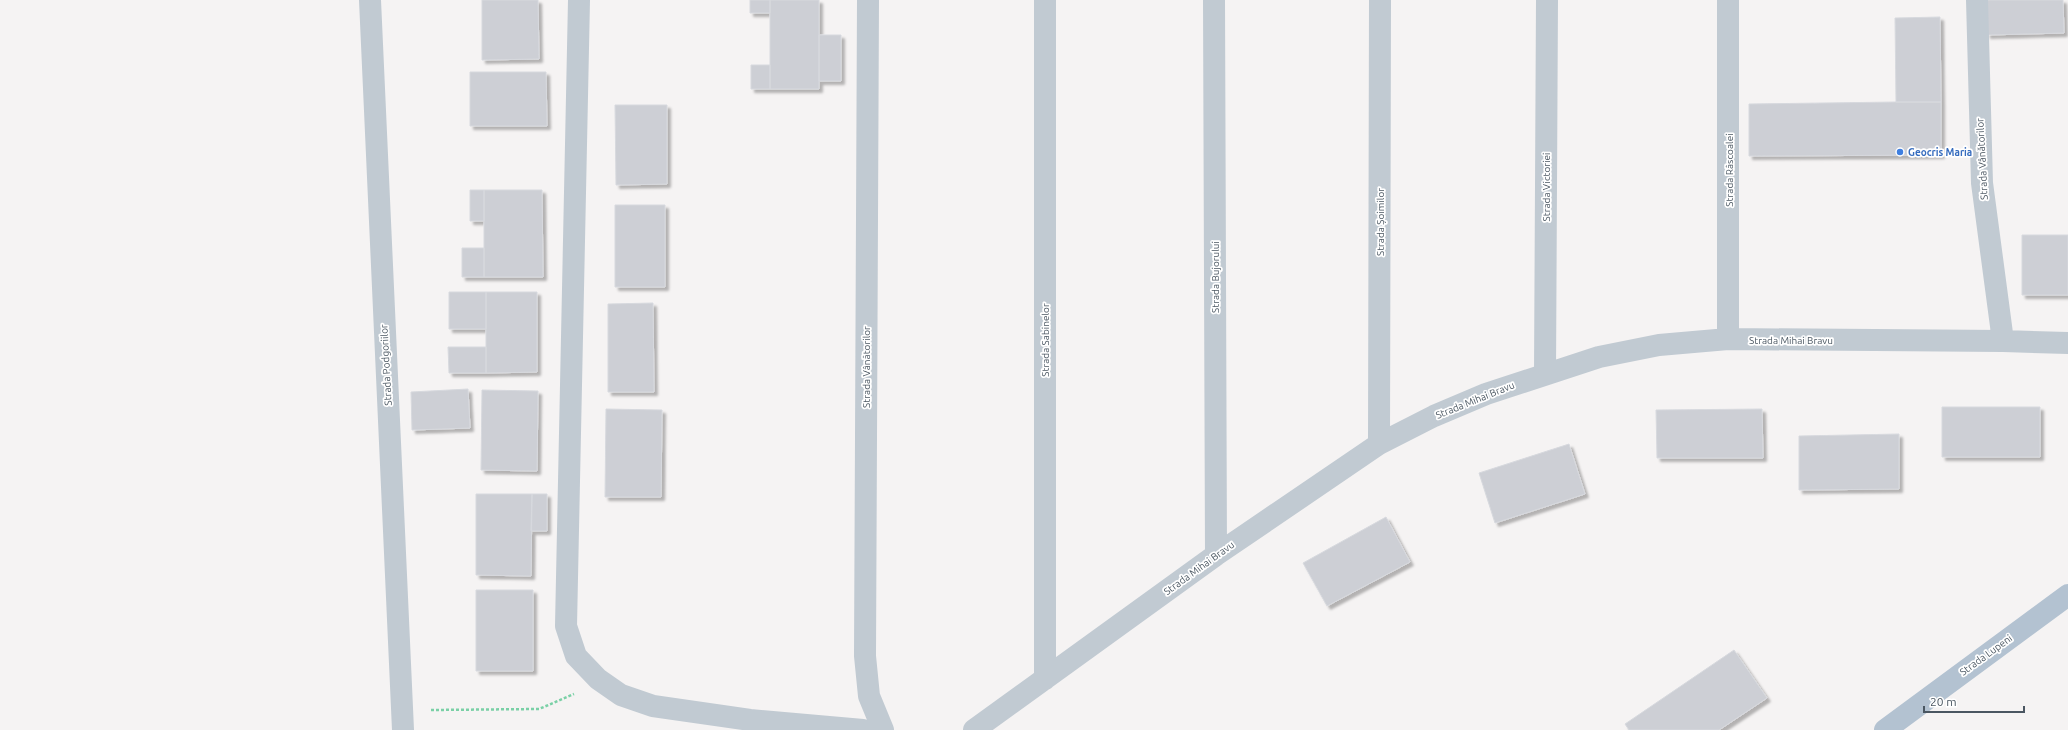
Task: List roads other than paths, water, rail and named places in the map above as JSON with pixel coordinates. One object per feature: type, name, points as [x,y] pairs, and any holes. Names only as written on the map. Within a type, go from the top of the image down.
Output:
[{"type":"main road","name":"Strada Lupeni","points":[[1885,730],[2068,595]]},
{"type":"street","name":"Strada Podgoriilor","points":[[370,0],[403,720]]},
{"type":"street","points":[[580,0],[566,626],[576,656],[598,679],[621,695],[653,706],[750,720],[863,730]]},
{"type":"street","name":"Strada Vânătorilor","points":[[868,0],[865,656],[869,696],[883,730]]},
{"type":"street","name":"Strada Sabinelor","points":[[1045,0],[1045,679]]},
{"type":"street","name":"Strada Bujorului","points":[[1214,0],[1216,555]]},
{"type":"street","name":"Strada Șoimilor","points":[[1379,444],[1380,0]]},
{"type":"street","name":"Strada Victoriei","points":[[1545,373],[1547,0]]},
{"type":"street","name":"Strada Răscoalei","points":[[1728,0],[1728,340]]},
{"type":"street","name":"Strada Vânătorilor","points":[[1977,0],[1982,183],[2003,341]]},
{"type":"street","name":"Strada Mihai Bravu","points":[[974,730],[1216,555],[1379,444],[1447,410],[1545,373],[1599,357],[1659,345],[1728,340],[2003,341],[2068,343]]},
{"type":"place","name":"Geocris Maria","points":[[1900,152]]}]
